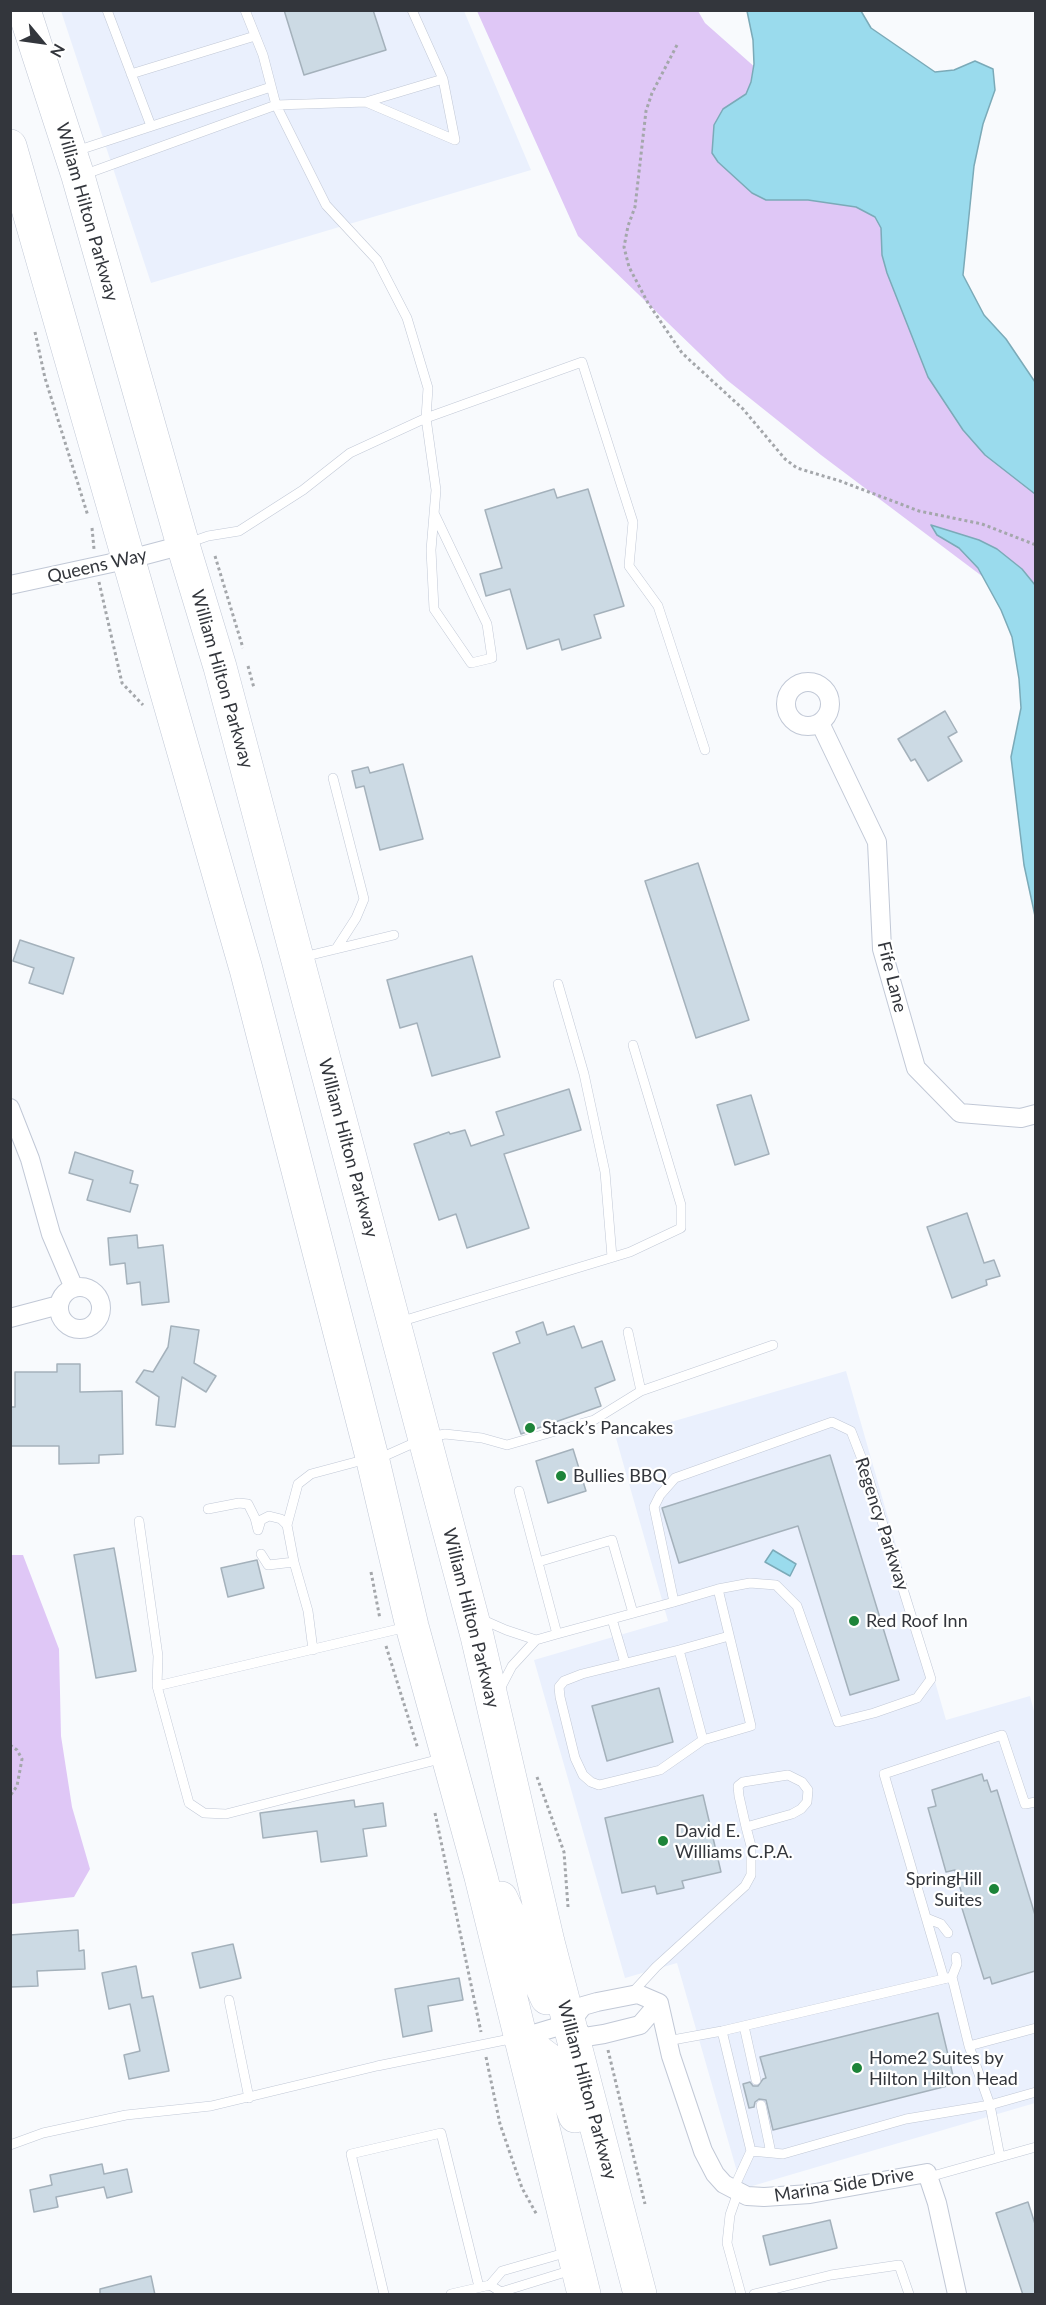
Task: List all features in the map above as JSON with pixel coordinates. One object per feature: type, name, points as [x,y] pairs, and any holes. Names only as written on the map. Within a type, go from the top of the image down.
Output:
[{"type":"highway","name":"William Hilton Parkway","points":[[24,10],[74,165],[223,678],[471,1612],[548,1942],[639,2290]]},
{"type":"highway","points":[[10,146],[246,969],[373,1460],[397,1629],[435,1761],[549,2000],[570,2022]]},
{"type":"highway","points":[[464,1820],[481,1877],[580,2279]]},
{"type":"highway","points":[[520,2038],[556,2066],[639,2290]]},
{"type":"street","name":"Queens Way","points":[[10,585],[96,567],[183,545]]},
{"type":"street","name":"Fife Lane","points":[[820,723],[877,842],[882,949],[916,1068],[960,1113],[1021,1118],[1035,1114]]},
{"type":"street","points":[[10,1108],[30,1160],[51,1234],[74,1288]]},
{"type":"street","points":[[83,1287],[97,1295],[100,1303],[101,1311],[93,1325],[85,1329],[69,1327],[59,1314],[62,1297],[74,1288],[83,1287]]},
{"type":"street","points":[[10,1318],[59,1305]]},
{"type":"street","points":[[520,2038],[570,2022],[583,2006],[638,1994],[659,2003]]},
{"type":"street","points":[[570,2022],[585,2037],[604,2034],[640,2025],[659,2003]]},
{"type":"street","points":[[659,2003],[667,2041],[703,2151],[715,2174],[735,2191]]},
{"type":"street","name":"Marina Side Drive","points":[[735,2191],[747,2196],[764,2197],[798,2194],[927,2173],[937,2203],[957,2295]]},
{"type":"lane","points":[[107,10],[151,126]]},
{"type":"lane","points":[[245,10],[263,55],[276,105],[326,205],[377,260],[407,318],[428,388],[426,418],[436,490],[434,513],[431,550],[434,609],[471,663],[492,658],[487,624],[434,513]]},
{"type":"lane","points":[[366,102],[454,140],[443,79],[412,10]]},
{"type":"lane","points":[[131,75],[255,36]]},
{"type":"lane","points":[[74,165],[276,105],[366,102],[443,79]]},
{"type":"lane","points":[[74,165],[151,126],[271,87]]},
{"type":"lane","points":[[183,545],[208,536],[239,531],[303,490],[351,453],[426,418],[582,362],[633,522],[629,566],[658,606],[705,750]]},
{"type":"lane","points":[[333,778],[364,899],[356,918],[336,949]]},
{"type":"lane","points":[[298,958],[394,935]]},
{"type":"lane","points":[[558,984],[584,1074],[605,1172],[612,1257]]},
{"type":"lane","points":[[396,1327],[409,1319],[630,1252],[681,1228],[681,1204],[633,1045]]},
{"type":"lane","points":[[628,1332],[641,1391]]},
{"type":"lane","points":[[313,1650],[308,1611],[294,1562],[287,1525],[298,1484],[311,1474],[373,1460],[425,1438],[445,1434],[482,1438],[507,1445],[594,1420],[641,1391],[773,1345]]},
{"type":"lane","name":"Regency Parkway","points":[[536,1640],[718,1590],[750,1583],[776,1585],[797,1606],[838,1722],[874,1713],[917,1698],[931,1679],[851,1431],[832,1422],[675,1478],[660,1495],[654,1507],[674,1602]]},
{"type":"lane","points":[[519,1491],[556,1634]]},
{"type":"lane","points":[[208,1509],[239,1503],[248,1504],[258,1530],[261,1520],[268,1516],[281,1519],[287,1525]]},
{"type":"lane","points":[[139,1521],[158,1656],[157,1686],[189,1803],[204,1813],[226,1814],[435,1761]]},
{"type":"lane","points":[[538,1562],[612,1540],[633,1613]]},
{"type":"lane","points":[[261,1554],[268,1565],[294,1562]]},
{"type":"lane","points":[[718,1590],[751,1726],[704,1740],[660,1770],[599,1785],[583,1776],[575,1758],[560,1697],[560,1687],[564,1681],[582,1674],[729,1636]]},
{"type":"lane","points":[[471,1612],[494,1626],[536,1640],[512,1666],[493,1705]]},
{"type":"lane","points":[[612,1619],[625,1663]]},
{"type":"lane","points":[[157,1686],[397,1629]]},
{"type":"lane","points":[[679,1650],[704,1740]]},
{"type":"lane","points":[[1000,2157],[990,2105],[926,1918],[884,1774],[1002,1735],[1025,1804],[1035,1802]]},
{"type":"lane","points":[[630,1995],[656,1967],[745,1886],[752,1864],[751,1846],[746,1827],[738,1786],[743,1782],[788,1775],[802,1782],[808,1790],[807,1802],[801,1809],[792,1814],[746,1827]]},
{"type":"lane","points":[[926,1918],[941,1924],[948,1933]]},
{"type":"lane","points":[[667,2041],[722,2031],[948,1978],[957,1965],[956,1957]]},
{"type":"lane","points":[[230,2000],[249,2098]]},
{"type":"lane","points":[[744,2026],[756,2080]]},
{"type":"lane","points":[[969,2046],[1035,2028]]},
{"type":"lane","points":[[722,2031],[751,2151],[735,2191],[727,2243],[741,2295]]},
{"type":"lane","points":[[10,2145],[43,2133],[126,2115],[211,2106],[483,2043],[520,2038]]},
{"type":"lane","points":[[751,2151],[783,2154],[906,2119],[990,2105],[1035,2092]]},
{"type":"lane","points":[[761,2105],[771,2153]]},
{"type":"lane","points":[[384,2295],[351,2154],[441,2133],[479,2287]]},
{"type":"lane","points":[[928,2177],[1035,2147]]},
{"type":"lane","points":[[753,2295],[831,2275],[899,2265],[909,2295]]},
{"type":"lane","points":[[451,2295],[490,2284],[502,2271],[580,2279]]},
{"type":"lane","points":[[490,2284],[501,2292],[580,2279]]},
{"type":"path","points":[[677,45],[652,93],[646,111],[636,207],[628,226],[624,247],[629,267],[648,303],[682,353],[743,410],[785,459],[796,468],[840,481],[919,511],[982,524],[1035,545]]},
{"type":"path","points":[[34,324],[45,378],[92,529],[96,567],[122,683],[145,707]]},
{"type":"path","points":[[370,1562],[397,1629],[435,1761]]},
{"type":"path","points":[[10,1745],[17,1750],[22,1759],[17,1786],[10,1796]]},
{"type":"path","points":[[433,1804],[500,2124],[522,2188],[538,2215]]},
{"type":"shaded area","points":[[61,11],[464,11],[531,170],[151,283]]},
{"type":"shaded area","points":[[477,11],[698,11],[705,23],[809,115],[1035,435],[1035,616],[821,455],[727,380],[578,236]]},
{"type":"shaded area","points":[[846,1371],[946,1720],[1030,1696],[1035,1715],[1035,2103],[742,2189],[677,1963],[625,1978],[534,1660],[668,1621],[616,1438]]},
{"type":"shaded area","points":[[11,1555],[23,1555],[59,1649],[61,1736],[72,1807],[90,1869],[74,1897],[11,1904]]},
{"type":"water","points":[[747,11],[861,11],[871,28],[935,72],[954,70],[975,61],[993,69],[995,90],[983,124],[974,166],[963,275],[984,315],[1006,339],[1035,382],[1035,494],[985,455],[963,430],[928,377],[887,273],[882,255],[881,228],[875,217],[856,207],[808,200],[766,200],[752,193],[718,162],[712,153],[714,125],[723,109],[746,94],[751,82],[754,64],[753,40]]},
{"type":"water","points":[[931,525],[979,540],[997,549],[1022,569],[1035,585],[1035,916],[1024,865],[1011,757],[1021,708],[1012,637],[1001,610],[978,568],[959,548],[937,535]]},
{"type":"water","points":[[773,1550],[796,1564],[790,1576],[765,1562]]},
{"type":"building","points":[[284,10],[373,10],[386,50],[304,75]]},
{"type":"building","points":[[554,489],[557,498],[588,489],[624,606],[594,615],[601,638],[562,650],[559,639],[527,649],[510,589],[486,596],[480,574],[502,568],[485,510]]},
{"type":"building","points":[[945,711],[957,732],[948,737],[962,761],[928,781],[915,759],[911,761],[898,739]]},
{"type":"building","points":[[403,764],[423,839],[380,850],[364,786],[356,788],[352,771],[368,767],[370,773]]},
{"type":"building","points":[[698,863],[749,1020],[696,1038],[645,881]]},
{"type":"building","points":[[20,940],[74,958],[63,994],[29,983],[34,968],[13,961]]},
{"type":"building","points":[[472,956],[500,1057],[432,1076],[417,1023],[400,1028],[387,980]]},
{"type":"building","points":[[569,1089],[581,1130],[504,1154],[529,1228],[467,1248],[456,1214],[439,1220],[414,1144],[449,1132],[450,1134],[465,1130],[471,1146],[504,1135],[496,1112]]},
{"type":"building","points":[[751,1095],[769,1154],[735,1165],[717,1105]]},
{"type":"building","points":[[75,1152],[133,1171],[130,1183],[138,1185],[130,1212],[87,1200],[93,1180],[69,1173]]},
{"type":"building","points":[[967,1213],[984,1263],[994,1260],[1000,1276],[986,1280],[987,1285],[952,1298],[927,1227]]},
{"type":"building","points":[[137,1235],[138,1248],[163,1245],[169,1302],[142,1305],[140,1282],[127,1284],[125,1263],[110,1265],[108,1238]]},
{"type":"building","points":[[543,1322],[547,1335],[574,1326],[582,1348],[602,1341],[615,1380],[595,1388],[601,1406],[521,1434],[493,1353],[520,1343],[516,1332]]},
{"type":"building","points":[[171,1326],[199,1330],[194,1363],[216,1376],[206,1392],[182,1377],[175,1427],[156,1425],[159,1397],[136,1382],[144,1370],[153,1372],[168,1347]]},
{"type":"building","points":[[57,1364],[80,1364],[80,1392],[122,1391],[123,1454],[99,1455],[99,1463],[59,1464],[59,1446],[10,1446],[10,1407],[15,1407],[15,1372],[57,1372]]},
{"type":"building","name":"Bullies BBQ","points":[[573,1449],[586,1491],[548,1503],[536,1461]]},
{"type":"building","name":"Red Roof Inn","points":[[830,1455],[899,1680],[850,1695],[798,1526],[679,1563],[662,1508]]},
{"type":"building","points":[[114,1548],[136,1671],[96,1678],[74,1555]]},
{"type":"building","points":[[257,1560],[264,1588],[228,1597],[221,1568]]},
{"type":"building","points":[[659,1688],[673,1742],[607,1761],[592,1706]]},
{"type":"building","name":"SpringHill Suites","points":[[982,1774],[991,1792],[997,1790],[1035,1915],[1035,1971],[992,1984],[990,1977],[984,1979],[961,1905],[965,1905],[955,1870],[946,1872],[928,1808],[936,1806],[932,1790]]},
{"type":"building","points":[[703,1795],[721,1872],[682,1881],[684,1888],[657,1894],[655,1886],[622,1893],[605,1818]]},
{"type":"building","points":[[354,1800],[355,1807],[383,1803],[386,1826],[363,1829],[367,1856],[321,1862],[317,1831],[263,1838],[260,1813]]},
{"type":"building","points":[[78,1930],[79,1951],[84,1950],[85,1969],[37,1971],[38,1986],[11,1987],[10,1935]]},
{"type":"building","points":[[233,1944],[241,1978],[200,1988],[192,1953]]},
{"type":"building","points":[[136,1966],[142,1998],[153,1996],[169,2071],[129,2079],[124,2055],[140,2051],[130,2004],[109,2009],[102,1973]]},
{"type":"building","points":[[459,1978],[463,2000],[428,2006],[432,2031],[403,2037],[395,1989]]},
{"type":"building","name":"Home2 Suites by Hilton Hilton Head","points":[[938,2013],[955,2084],[773,2130],[766,2100],[759,2099],[755,2102],[754,2107],[749,2108],[743,2084],[750,2082],[753,2086],[758,2086],[766,2078],[760,2057]]},
{"type":"building","points":[[102,2164],[104,2174],[127,2169],[132,2192],[107,2198],[104,2187],[56,2197],[58,2207],[34,2212],[30,2190],[52,2185],[50,2175]]},
{"type":"building","points":[[1028,2202],[1035,2224],[1035,2295],[1023,2295],[996,2213]]},
{"type":"building","points":[[830,2220],[837,2248],[770,2265],[763,2236]]},
{"type":"building","points":[[151,2276],[155,2295],[100,2295],[100,2289]]},
{"type":"place","name":"Stack’s Pancakes","points":[[530,1428]]},
{"type":"place","name":"Bullies BBQ","points":[[561,1476]]},
{"type":"place","name":"Red Roof Inn","points":[[854,1621]]},
{"type":"place","name":"David E. Williams C.P.A.","points":[[663,1841]]},
{"type":"place","name":"SpringHill Suites","points":[[994,1889]]},
{"type":"place","name":"Home2 Suites by Hilton Hilton Head","points":[[857,2068]]}]
